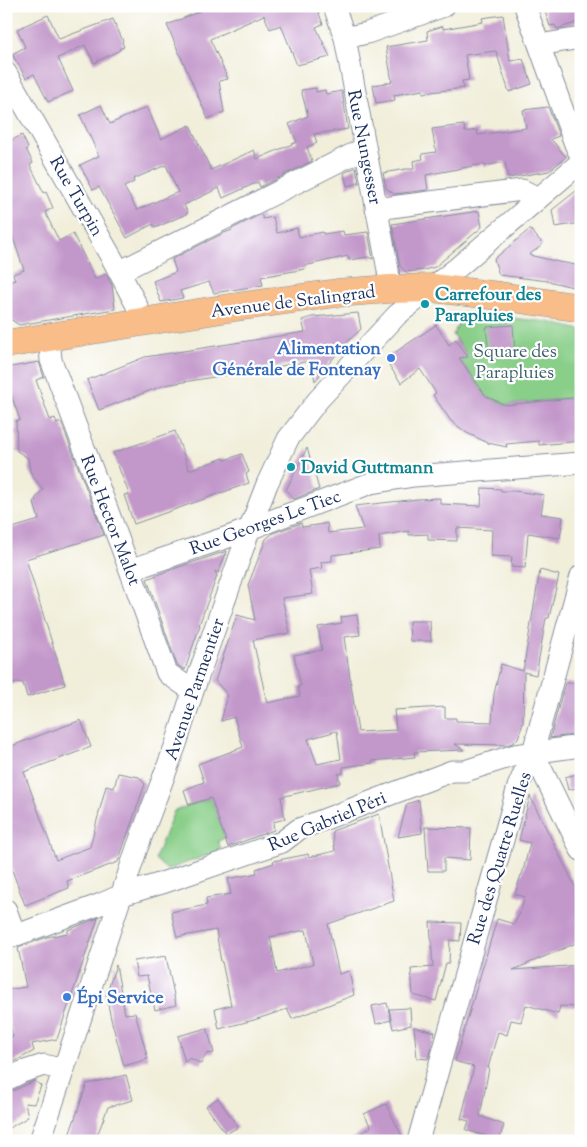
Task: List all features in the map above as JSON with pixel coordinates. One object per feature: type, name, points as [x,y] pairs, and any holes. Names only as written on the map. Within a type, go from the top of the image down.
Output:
[{"type":"main road","name":"Avenue de Stalingrad","points":[[6,344],[222,308],[336,293],[390,289],[432,288],[581,308]]},
{"type":"street","name":"Rue Nungesser","points":[[334,6],[345,38],[390,289]]},
{"type":"street","points":[[345,38],[367,33],[444,6]]},
{"type":"street","points":[[525,6],[581,156]]},
{"type":"street","points":[[539,45],[581,38]]},
{"type":"street","name":"Rue Turpin","points":[[6,73],[119,272],[137,306],[140,322]]},
{"type":"street","points":[[119,272],[365,148]]},
{"type":"street","name":"Avenue Parmentier","points":[[40,1141],[137,848],[176,744],[250,528],[268,484],[283,436],[397,315],[457,268],[581,162]]},
{"type":"street","points":[[376,209],[522,190],[538,198]]},
{"type":"street","name":"Rue Hector Malot","points":[[49,337],[51,360],[167,673],[193,691]]},
{"type":"street","name":"Rue Georges Le Tiec","points":[[130,570],[228,537],[370,483],[414,476],[581,463]]},
{"type":"street","name":"Rue des Quatre Ruelles","points":[[418,1141],[518,787],[533,752],[574,620],[581,576]]},
{"type":"street","name":"Rue Gabriel Péri","points":[[11,937],[122,895],[282,842],[299,829],[452,772],[465,771],[515,755],[581,746]]},
{"type":"street","points":[[533,752],[581,850]]},
{"type":"street","points":[[6,910],[11,937]]},
{"type":"street","points":[[6,1080],[22,1072],[44,1065],[63,1070]]},
{"type":"green space","name":"Square des Parapluies","points":[[463,313],[548,322],[581,330],[581,397],[505,405],[486,396],[460,359],[467,354],[453,335]]},
{"type":"green space","points":[[211,798],[225,838],[218,841],[221,850],[167,870],[155,859],[174,811]]},
{"type":"building","points":[[212,6],[316,6],[323,24],[316,27],[330,57],[297,65],[281,25],[270,29],[264,15],[210,39],[228,79],[219,81],[224,112],[208,119],[167,25]]},
{"type":"building","points":[[543,6],[581,6],[581,21],[557,29],[555,25],[550,26]]},
{"type":"building","points":[[48,15],[59,39],[113,19],[124,47],[94,63],[85,45],[58,58],[73,91],[48,102],[34,74],[26,78],[12,54],[25,47],[17,29]]},
{"type":"building","points":[[503,15],[510,61],[523,59],[532,84],[509,92],[496,51],[465,55],[469,80],[462,81],[464,88],[423,93],[423,90],[394,95],[395,100],[376,103],[373,85],[392,82],[386,47],[428,40],[427,31],[443,26],[443,29],[483,22],[482,18]]},
{"type":"building","points":[[316,88],[316,92],[325,90],[326,94],[342,91],[348,129],[314,134],[317,143],[307,147],[312,161],[260,187],[258,182],[223,198],[219,188],[184,205],[188,213],[155,228],[153,224],[127,238],[99,187],[93,190],[80,165],[99,156],[80,115],[101,105],[110,124],[147,107],[161,139],[190,125],[211,170],[254,150],[257,159],[297,142],[289,124],[308,116],[301,90]],"holes":[[[166,165],[178,192],[137,210],[124,187],[134,182],[133,179]]]},
{"type":"building","points":[[548,107],[559,136],[551,139],[566,157],[549,171],[508,178],[505,162],[484,166],[484,164],[426,175],[428,190],[394,194],[386,188],[383,173],[414,169],[413,161],[423,159],[422,154],[436,152],[432,129],[464,125],[465,132],[477,130],[478,135],[526,128],[523,110]]},
{"type":"building","points":[[22,135],[33,163],[30,165],[53,208],[45,212],[59,241],[73,234],[95,279],[106,274],[112,285],[115,309],[19,325],[6,316],[6,283],[15,280],[13,274],[24,270],[10,229],[6,231],[6,143]]},
{"type":"building","points":[[356,167],[359,183],[347,186],[344,173]]},
{"type":"building","points":[[581,187],[581,223],[555,227],[552,210]]},
{"type":"building","points":[[479,211],[482,227],[435,267],[406,272],[400,266],[392,224]]},
{"type":"building","points":[[261,214],[263,219],[273,217],[277,233],[297,228],[299,237],[323,232],[323,234],[343,231],[344,235],[368,232],[373,259],[368,257],[349,260],[348,256],[304,266],[305,269],[261,277],[263,285],[214,293],[209,282],[180,291],[183,298],[161,302],[153,281],[176,272],[172,259]]},
{"type":"building","points":[[530,229],[543,244],[529,255],[581,266],[581,289],[548,281],[499,275],[494,259]]},
{"type":"building","points":[[358,313],[361,329],[343,346],[315,381],[311,361],[165,385],[99,410],[87,380],[145,357],[305,332],[302,320],[312,317]]},
{"type":"building","points":[[436,325],[449,345],[456,339],[468,357],[459,358],[486,396],[505,405],[581,397],[581,441],[539,445],[539,441],[506,444],[507,447],[488,443],[467,433],[451,421],[433,395],[436,393],[420,369],[401,383],[385,359]]},
{"type":"building","points":[[513,325],[515,352],[489,355],[486,327]]},
{"type":"building","points":[[39,362],[44,377],[36,380],[50,420],[55,418],[57,424],[61,422],[104,535],[26,559],[65,685],[27,697],[23,683],[20,682],[6,686],[6,530],[39,520],[34,503],[43,489],[30,471],[28,458],[17,451],[16,421],[20,420],[6,380],[6,368]]},
{"type":"building","points":[[175,431],[189,470],[242,454],[249,472],[246,474],[249,483],[134,524],[124,495],[129,494],[113,453]]},
{"type":"building","points":[[307,448],[319,489],[294,499],[286,490]]},
{"type":"building","points":[[482,488],[544,495],[541,514],[563,517],[560,538],[528,533],[525,568],[511,567],[512,557],[491,556],[492,530],[457,528],[457,541],[428,540],[428,534],[409,535],[409,531],[379,536],[380,549],[332,555],[332,561],[321,562],[322,568],[309,570],[313,594],[282,598],[290,633],[253,640],[267,703],[300,696],[298,686],[301,686],[294,655],[322,650],[318,627],[342,623],[341,617],[357,615],[360,635],[344,637],[358,732],[396,730],[394,710],[445,707],[445,718],[456,718],[456,721],[492,722],[494,694],[501,664],[523,671],[540,570],[559,575],[549,618],[546,618],[536,675],[524,672],[523,723],[518,738],[513,743],[506,745],[455,744],[464,750],[414,752],[415,757],[372,761],[373,763],[343,767],[343,773],[338,774],[340,783],[281,797],[285,819],[273,822],[274,830],[228,847],[211,798],[189,805],[184,790],[204,782],[198,764],[243,747],[234,717],[221,721],[228,695],[215,681],[237,615],[255,620],[248,585],[266,539],[273,533],[301,523],[302,527],[327,523],[328,533],[363,529],[355,506],[440,498],[440,504],[481,506]],"holes":[[[337,731],[341,759],[317,764],[308,739]]]},
{"type":"building","points":[[227,551],[218,573],[215,571],[217,576],[185,670],[177,665],[147,579]]},
{"type":"building","points":[[409,621],[430,621],[431,641],[410,641]]},
{"type":"building","points":[[565,683],[581,683],[581,734],[550,738]]},
{"type":"building","points":[[81,720],[91,747],[24,772],[56,860],[90,847],[106,786],[114,788],[118,773],[139,777],[145,784],[118,862],[67,881],[69,888],[25,905],[6,854],[6,748]]},
{"type":"building","points":[[581,773],[581,787],[568,790],[565,777]]},
{"type":"building","points":[[530,796],[581,898],[581,941],[513,970],[581,965],[581,1007],[560,1006],[558,1014],[526,1005],[521,1022],[511,1020],[507,1035],[498,1032],[488,1068],[480,1116],[504,1125],[499,1140],[466,1130],[469,1121],[461,1119],[474,1067],[455,1061],[497,919],[514,924],[525,897],[515,894],[530,843],[519,840]]},
{"type":"building","points":[[419,800],[422,833],[398,837],[407,804]]},
{"type":"building","points":[[379,814],[394,901],[328,924],[339,974],[349,971],[354,995],[292,1019],[287,1009],[219,1029],[215,1009],[231,1005],[216,930],[177,937],[171,912],[207,905],[206,898],[231,894],[228,879],[257,873],[256,869],[274,863],[273,861],[308,854],[309,857],[335,851],[332,831]],"holes":[[[306,930],[313,964],[277,973],[270,937]]]},
{"type":"building","points":[[425,827],[471,828],[470,860],[444,858],[444,871],[428,871]]},
{"type":"building","points":[[98,918],[57,1039],[32,1044],[34,1051],[6,1066],[6,1038],[13,1037],[6,1008],[6,990],[26,987],[18,948],[47,937],[68,933],[68,930]]},
{"type":"building","points":[[430,922],[461,923],[460,941],[450,940],[449,963],[446,963],[436,1001],[413,995],[411,969],[433,967]]},
{"type":"building","points":[[166,956],[176,1005],[155,1010],[147,976],[137,977],[134,961]]},
{"type":"building","points":[[116,965],[125,1014],[135,1013],[148,1059],[124,1066],[106,995]]},
{"type":"building","points":[[387,1003],[391,1020],[376,1024],[372,1006]]},
{"type":"building","points":[[410,1008],[411,1025],[393,1029],[389,1009]]},
{"type":"building","points":[[414,1027],[435,1032],[428,1059],[417,1058]]},
{"type":"building","points":[[207,1028],[214,1053],[206,1054],[201,1064],[190,1058],[185,1062],[178,1036]]},
{"type":"building","points":[[126,1075],[133,1100],[108,1107],[95,1141],[67,1141],[87,1084]]},
{"type":"building","points":[[35,1081],[41,1086],[34,1104],[25,1103],[28,1117],[6,1130],[6,1092]]},
{"type":"building","points":[[218,1098],[238,1127],[226,1134],[206,1106]]},
{"type":"building","points":[[386,1104],[402,1136],[392,1141],[348,1141],[371,1127],[364,1114]]},
{"type":"place","name":"Carrefour des Parapluies","points":[[425,304]]},
{"type":"place","name":"Alimentation Générale de Fontenay","points":[[391,358]]},
{"type":"place","name":"David Guttmann","points":[[291,467]]},
{"type":"place","name":"Épi Service","points":[[67,997]]}]
